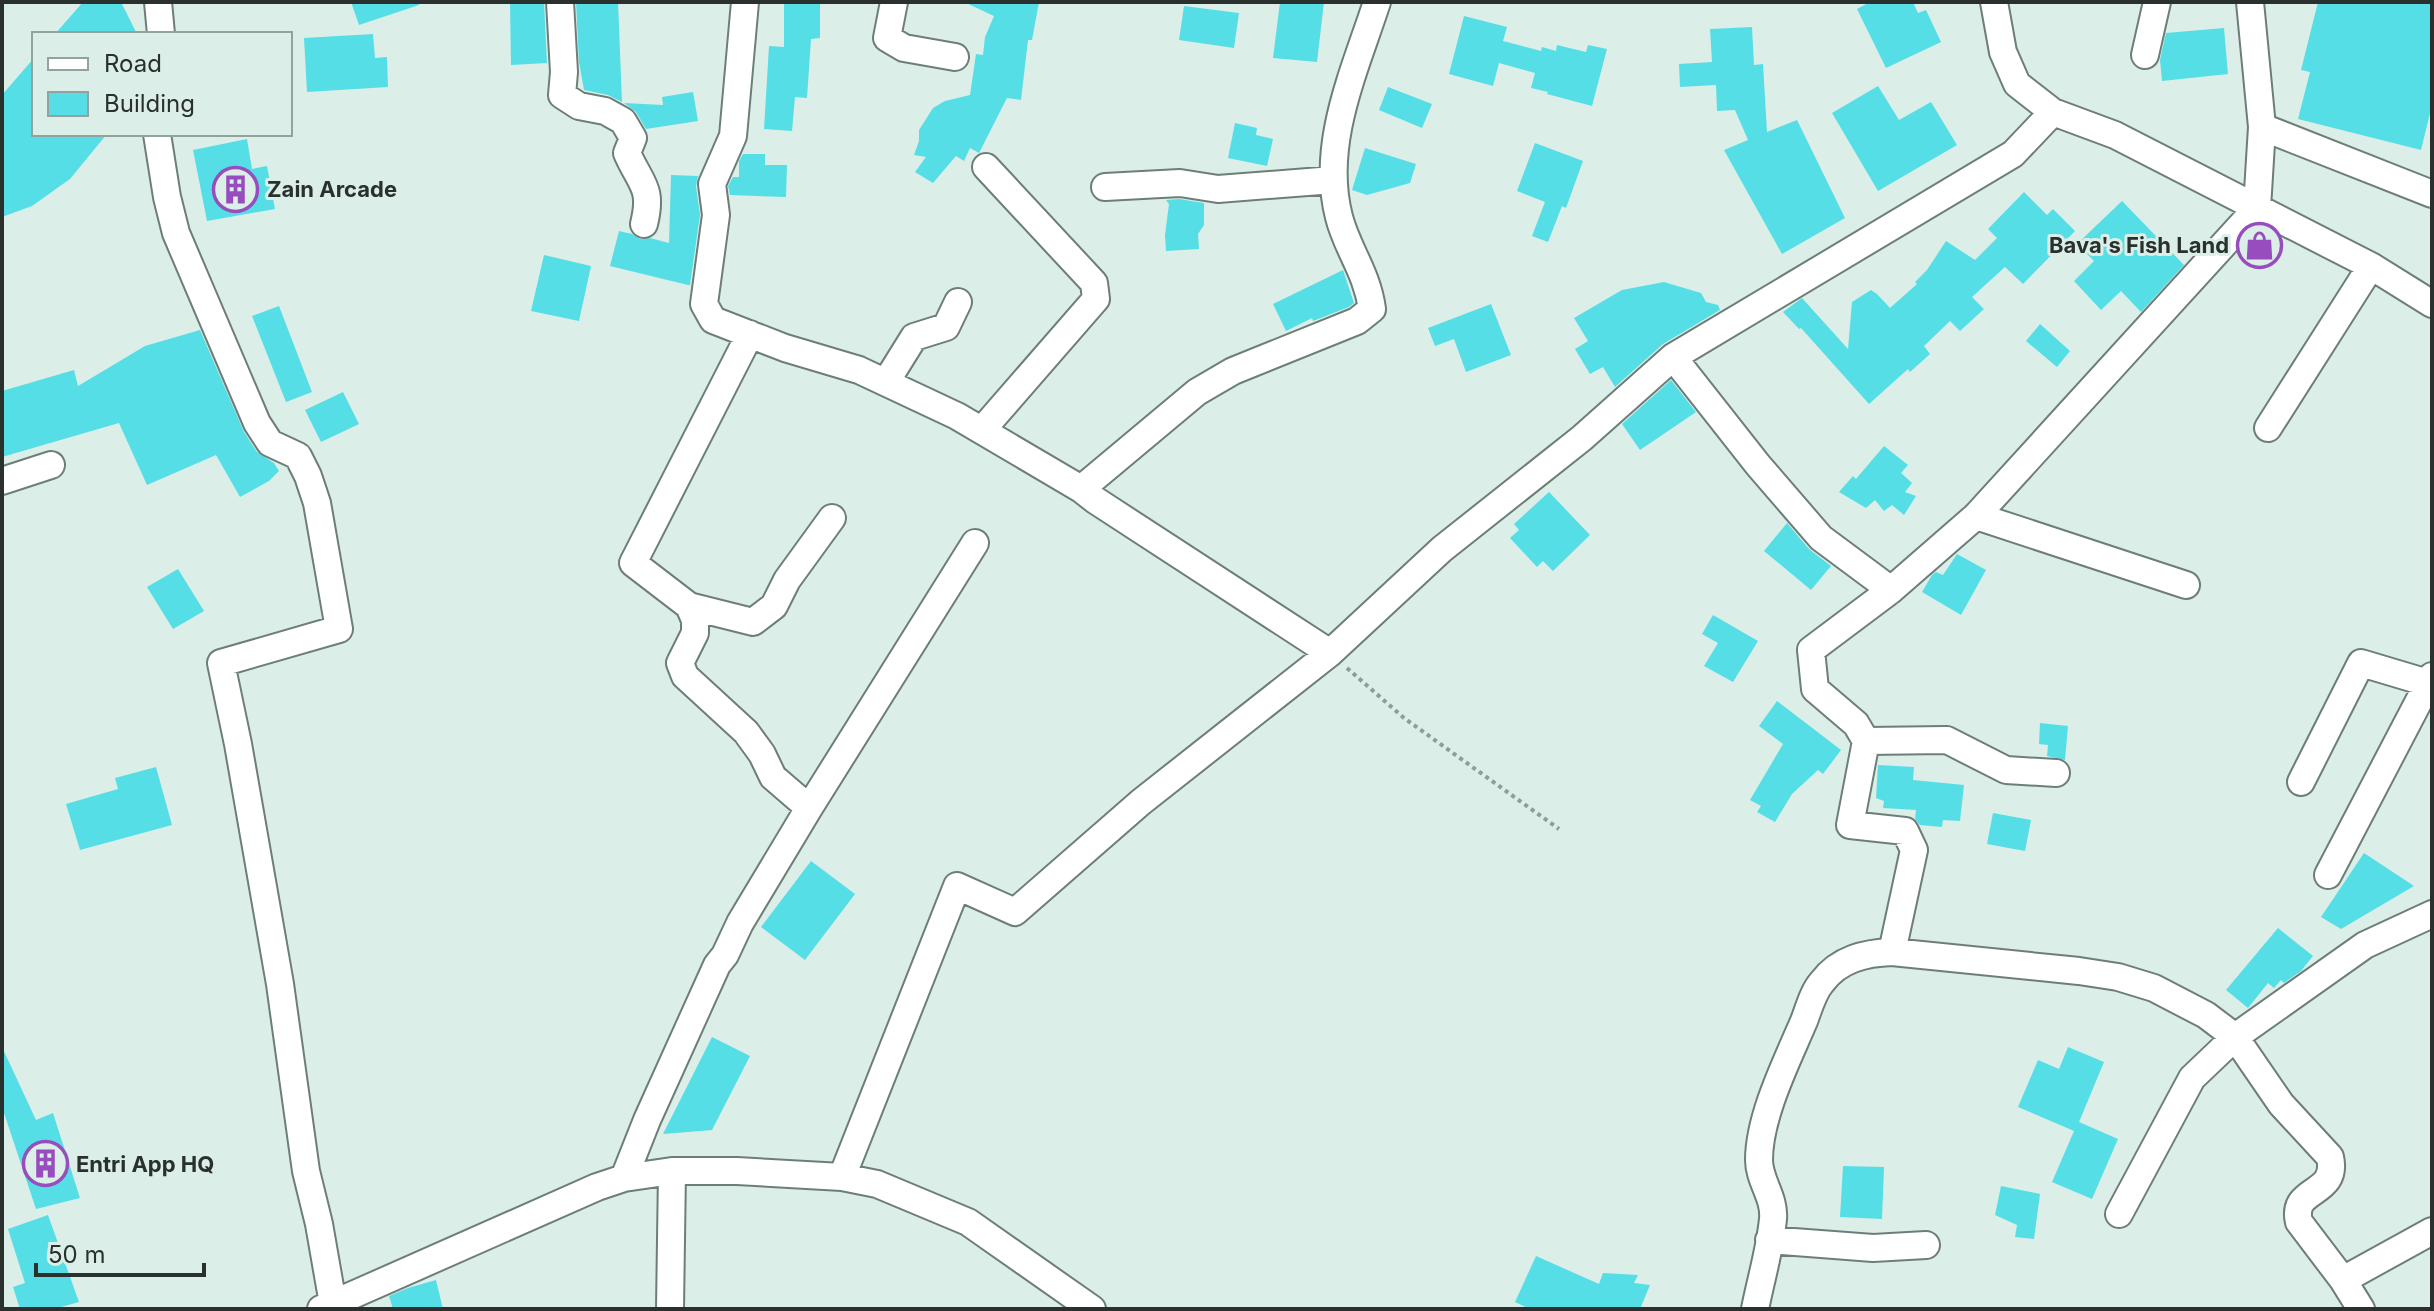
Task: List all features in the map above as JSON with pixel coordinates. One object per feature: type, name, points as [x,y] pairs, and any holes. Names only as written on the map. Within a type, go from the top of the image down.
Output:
[{"type":"street","points":[[158,2],[161,32]]},
{"type":"street","points":[[560,2],[564,72],[562,95],[579,106],[605,111],[623,121],[633,138],[627,153],[647,190],[649,204],[644,224]]},
{"type":"street","points":[[745,2],[733,136],[712,184],[716,215],[704,304],[713,320],[785,348],[859,370],[982,430],[1081,489],[1330,653]]},
{"type":"street","points":[[894,2],[887,38],[904,48],[955,57]]},
{"type":"street","points":[[1081,489],[1197,392],[1233,371],[1357,321],[1372,309],[1369,287],[1339,218],[1332,173],[1340,113],[1377,2]]},
{"type":"street","points":[[1994,2],[2003,52],[2017,84],[2053,112],[2115,135],[2371,266],[2432,304]]},
{"type":"street","points":[[2145,55],[2157,2]]},
{"type":"street","points":[[1892,952],[1914,850],[1905,831],[1850,825],[1866,741],[1856,724],[1815,689],[1811,650],[1891,590],[1976,516],[2257,208],[2262,127],[2250,2]]},
{"type":"street","points":[[842,1177],[957,886],[1015,912],[1141,802],[1330,653],[1442,549],[1582,438],[1673,357],[2013,154],[2053,112]]},
{"type":"street","points":[[2262,127],[2432,194]]},
{"type":"street","points":[[157,136],[176,233],[257,423],[270,443],[298,456],[308,476],[317,503],[339,629],[221,663],[280,984],[306,1171],[319,1224],[325,1308],[597,1187],[624,1178],[672,1171],[737,1171],[842,1177],[877,1184],[968,1222],[1092,1309]]},
{"type":"street","points":[[982,430],[1096,299],[1094,283],[986,167]]},
{"type":"street","points":[[1105,187],[1180,183],[1218,189],[1333,180]]},
{"type":"street","points":[[2268,428],[2371,266]]},
{"type":"street","points":[[886,382],[914,337],[946,327],[958,302]]},
{"type":"street","points":[[750,334],[633,563],[689,606],[753,622],[774,606],[787,580],[832,518]]},
{"type":"street","points":[[1673,357],[1758,465],[1821,538],[1891,590]]},
{"type":"street","points":[[2,481],[51,465]]},
{"type":"street","points":[[1976,516],[2186,585]]},
{"type":"street","points":[[624,1178],[717,965],[740,923],[975,543]]},
{"type":"street","points":[[689,606],[695,620],[695,633],[680,663],[685,676],[746,732],[762,754],[773,777],[809,808]]},
{"type":"street","points":[[2301,782],[2361,663],[2430,679],[2328,875]]},
{"type":"street","points":[[1866,741],[1947,740],[2006,770],[2056,773]]},
{"type":"street","points":[[2119,1214],[2192,1078],[2235,1037],[2365,945],[2432,914]]},
{"type":"street","points":[[1755,1309],[1774,1204],[1763,1181],[1759,1163],[1761,1141],[1783,1069],[1820,983],[1848,960],[1869,953],[1892,952],[2118,977],[2154,988],[2206,1015],[2235,1037],[2281,1104],[2330,1157],[2333,1168],[2330,1179],[2300,1203],[2297,1212],[2299,1222],[2361,1309]]},
{"type":"street","points":[[670,1309],[672,1171]]},
{"type":"street","points":[[2343,1280],[2432,1231]]},
{"type":"street","points":[[1769,1240],[1873,1248],[1926,1245]]},
{"type":"path","points":[[1330,653],[1404,718],[1559,829]]},
{"type":"building","points":[[83,2],[121,2],[136,32],[57,32]]},
{"type":"building","points":[[351,2],[418,2],[419,5],[359,25]]},
{"type":"building","points":[[510,2],[544,2],[547,63],[511,65]]},
{"type":"building","points":[[576,2],[618,2],[622,102],[608,95],[584,90],[579,62]]},
{"type":"building","points":[[784,2],[820,2],[820,38],[811,39],[807,98],[795,97],[792,131],[764,129],[769,46],[784,47]]},
{"type":"building","points":[[964,2],[1039,2],[1032,40],[1028,40],[1021,100],[1007,98],[979,153],[970,148],[964,161],[956,156],[933,183],[915,172],[926,157],[914,155],[919,130],[933,108],[945,101],[970,95],[976,54],[983,55],[985,37],[994,16]]},
{"type":"building","points":[[1280,2],[1324,2],[1317,62],[1273,58]]},
{"type":"building","points":[[1870,2],[1913,2],[1918,13],[1926,10],[1941,42],[1886,68],[1857,9]]},
{"type":"building","points":[[2318,2],[2432,2],[2432,105],[2421,150],[2298,119],[2310,72],[2301,70]]},
{"type":"building","points":[[1184,6],[1239,13],[1234,48],[1179,40]]},
{"type":"building","points":[[1464,16],[1507,27],[1503,41],[1541,51],[1542,47],[1556,51],[1557,45],[1586,52],[1588,45],[1607,49],[1592,106],[1531,88],[1535,73],[1499,63],[1493,86],[1449,74]]},
{"type":"building","points":[[1752,27],[1754,65],[1763,64],[1767,132],[1797,120],[1845,218],[1782,254],[1724,150],[1748,140],[1735,110],[1717,111],[1716,85],[1680,87],[1679,64],[1712,62],[1710,29]]},
{"type":"building","points":[[2224,28],[2228,74],[2162,81],[2160,60],[2166,33]]},
{"type":"building","points":[[373,34],[375,58],[387,57],[388,87],[307,92],[304,38]]},
{"type":"building","points":[[32,60],[32,136],[105,136],[70,179],[32,206],[2,217],[2,95]]},
{"type":"building","points":[[1878,86],[1899,120],[1931,102],[1957,145],[1878,191],[1832,113]]},
{"type":"building","points":[[1388,87],[1432,104],[1422,128],[1379,110]]},
{"type":"building","points":[[693,92],[698,121],[646,129],[636,112],[624,103],[663,105],[662,97]]},
{"type":"building","points":[[1235,123],[1257,128],[1256,135],[1273,139],[1267,166],[1228,158]]},
{"type":"building","name":"Zain Arcade","points":[[247,139],[252,169],[267,166],[275,209],[207,221],[193,150]]},
{"type":"building","points":[[1535,143],[1583,161],[1566,208],[1562,206],[1548,242],[1532,236],[1545,202],[1517,191]]},
{"type":"building","points":[[1365,148],[1416,164],[1410,183],[1367,195],[1352,190]]},
{"type":"building","points":[[743,154],[765,154],[765,165],[787,165],[786,197],[730,195],[728,186],[733,177],[739,177],[739,161]]},
{"type":"building","points":[[671,175],[698,176],[696,186],[700,215],[690,285],[610,266],[619,231],[640,239],[669,243]]},
{"type":"building","points":[[2024,192],[2047,215],[2053,209],[2075,231],[2023,284],[2005,267],[1972,297],[1984,309],[1960,331],[1950,321],[1924,346],[1930,354],[1869,404],[1783,312],[1802,298],[1848,349],[1852,302],[1871,290],[1890,308],[1917,284],[1915,282],[1946,241],[1975,260],[1997,238],[1988,229]]},
{"type":"building","points":[[1166,200],[1204,203],[1204,225],[1198,234],[1199,249],[1166,251],[1169,204]]},
{"type":"building","points":[[2122,201],[2184,265],[2141,312],[2121,291],[2101,310],[2074,281],[2094,261],[2077,244]]},
{"type":"building","points":[[544,255],[591,266],[579,321],[531,311]]},
{"type":"building","points":[[1343,270],[1354,303],[1286,331],[1273,304]]},
{"type":"building","points":[[1664,282],[1701,293],[1706,302],[1718,305],[1720,310],[1663,344],[1615,387],[1603,367],[1590,374],[1575,349],[1588,341],[1574,318],[1622,290]]},
{"type":"building","points":[[1491,304],[1511,355],[1466,372],[1454,339],[1435,346],[1428,328]]},
{"type":"building","points":[[279,306],[312,392],[286,402],[252,316]]},
{"type":"building","points":[[2040,324],[2070,351],[2057,367],[2026,341]]},
{"type":"building","points":[[200,330],[244,432],[257,452],[274,463],[279,471],[269,481],[240,497],[216,455],[147,485],[119,423],[2,457],[2,391],[74,370],[78,386],[145,346]]},
{"type":"building","points":[[1671,380],[1696,412],[1640,450],[1622,424]]},
{"type":"building","points":[[343,392],[359,424],[321,442],[305,410]]},
{"type":"building","points":[[1884,446],[1908,465],[1901,473],[1912,483],[1905,492],[1916,496],[1904,515],[1892,505],[1884,511],[1875,500],[1866,508],[1839,492],[1853,476],[1856,479]]},
{"type":"building","points":[[1549,492],[1590,535],[1553,571],[1543,561],[1537,567],[1510,538],[1519,530],[1514,524]]},
{"type":"building","points":[[1787,523],[1809,549],[1831,566],[1811,590],[1764,551]]},
{"type":"building","points":[[1957,554],[1986,570],[1961,615],[1922,592],[1932,575],[1936,572],[1943,575]]},
{"type":"building","points":[[178,569],[204,611],[173,629],[147,587]]},
{"type":"building","points":[[1713,615],[1758,641],[1733,682],[1704,666],[1718,643],[1702,634]]},
{"type":"building","points":[[1777,701],[1841,750],[1823,774],[1818,770],[1792,794],[1775,822],[1757,812],[1761,806],[1750,800],[1783,744],[1759,726]]},
{"type":"building","points":[[2040,723],[2068,726],[2065,760],[2047,756],[2048,745],[2039,744]]},
{"type":"building","points":[[1878,765],[1914,767],[1913,780],[1964,785],[1960,821],[1943,820],[1942,827],[1920,825],[1915,819],[1916,810],[1883,808],[1884,801],[1876,798]]},
{"type":"building","points":[[156,767],[172,825],[80,850],[66,804],[118,789],[115,778]]},
{"type":"building","points":[[1993,813],[2031,820],[2025,851],[1987,844]]},
{"type":"building","points":[[2364,853],[2414,886],[2341,929],[2321,917]]},
{"type":"building","points":[[811,861],[855,894],[805,960],[761,927]]},
{"type":"building","points":[[2278,928],[2313,956],[2301,971],[2284,983],[2281,980],[2274,988],[2268,983],[2248,1008],[2226,990]]},
{"type":"building","points":[[712,1037],[750,1056],[712,1130],[663,1134]]},
{"type":"building","name":"Entri App HQ","points":[[2,1047],[36,1120],[53,1113],[80,1198],[36,1209],[2,1107]]},
{"type":"building","points":[[2068,1047],[2104,1062],[2079,1122],[2118,1139],[2092,1199],[2052,1182],[2074,1131],[2018,1107],[2038,1060],[2059,1069]]},
{"type":"building","points":[[1843,1166],[1884,1167],[1882,1219],[1840,1217]]},
{"type":"building","points":[[2001,1186],[2040,1194],[2034,1239],[2015,1237],[2017,1225],[1995,1215]]},
{"type":"building","points":[[48,1215],[79,1302],[54,1309],[20,1309],[13,1287],[25,1283],[8,1229]]},
{"type":"building","points":[[1536,1256],[1599,1284],[1603,1273],[1638,1275],[1634,1283],[1650,1285],[1640,1309],[1530,1309],[1515,1302]]},
{"type":"building","points":[[436,1280],[443,1309],[393,1309],[389,1296]]},
{"type":"place","name":"Zain Arcade","points":[[236,189]]},
{"type":"place","name":"Bava's Fish Land","points":[[2260,245]]},
{"type":"place","name":"Entri App HQ","points":[[45,1164]]}]
